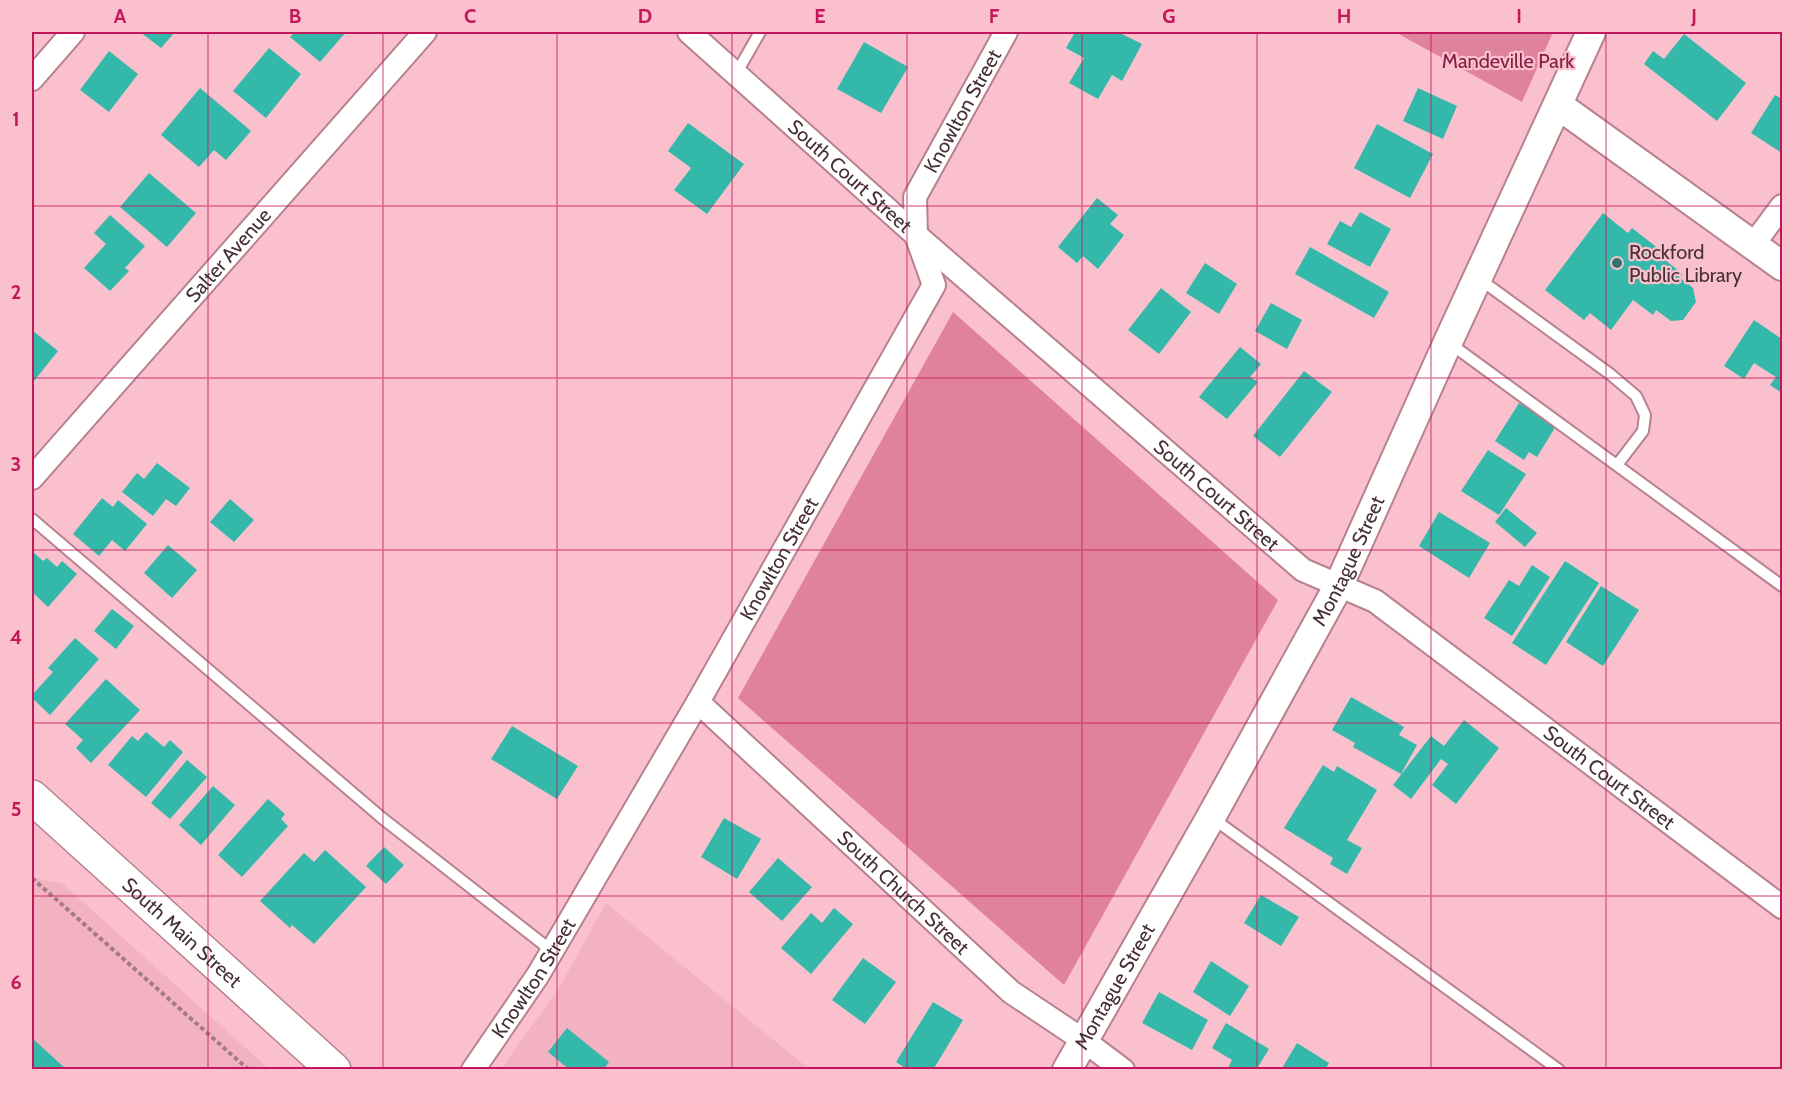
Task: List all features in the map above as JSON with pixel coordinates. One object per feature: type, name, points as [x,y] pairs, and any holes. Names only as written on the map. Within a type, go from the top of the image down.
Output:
[{"type":"main road","name":"South Main Street","points":[[32,797],[334,1070]]},
{"type":"street","points":[[32,80],[73,32]]},
{"type":"street","name":"Salter Avenue","points":[[32,478],[425,32]]},
{"type":"street","name":"South Court Street","points":[[689,32],[916,235],[1303,570],[1375,601],[1782,907]]},
{"type":"street","name":"Knowlton Street","points":[[473,1070],[538,975],[698,702],[934,285],[916,235],[915,197],[1006,32]]},
{"type":"street","name":"Montague Street","points":[[1067,1070],[1211,817],[1339,585],[1591,32]]},
{"type":"street","points":[[1558,105],[1782,266]]},
{"type":"street","points":[[1753,245],[1782,206]]},
{"type":"street","name":"South Church Street","points":[[698,702],[1011,992],[1123,1070]]},
{"type":"lane","points":[[736,74],[760,32]]},
{"type":"lane","points":[[1478,278],[1610,374],[1636,396],[1644,415],[1643,431],[1617,465]]},
{"type":"lane","points":[[1448,342],[1782,586]]},
{"type":"lane","points":[[32,519],[382,818],[552,951]]},
{"type":"lane","points":[[1211,817],[1559,1070]]},
{"type":"path","points":[[32,878],[249,1070]]},
{"type":"shaded area","points":[[32,877],[63,884],[269,1069],[32,1070]]},
{"type":"shaded area","points":[[606,903],[809,1069],[500,1070],[558,990]]},
{"type":"green space","name":"Mandeville Park","points":[[1395,32],[1553,32],[1522,102]]},
{"type":"green space","points":[[953,312],[1278,600],[1064,985],[738,698]]},
{"type":"building","points":[[140,32],[175,32],[161,48]]},
{"type":"building","points":[[295,32],[346,32],[320,62],[290,37]]},
{"type":"building","points":[[1075,32],[1118,32],[1142,44],[1122,81],[1112,75],[1098,99],[1069,83],[1084,58],[1066,48]]},
{"type":"building","points":[[1684,34],[1746,83],[1717,121],[1644,64],[1653,51],[1664,59]]},
{"type":"building","points":[[864,42],[908,67],[881,113],[837,89]]},
{"type":"building","points":[[269,48],[301,74],[266,118],[233,91]]},
{"type":"building","points":[[109,51],[138,74],[109,112],[80,90]]},
{"type":"building","points":[[200,88],[251,131],[226,160],[214,150],[199,167],[161,135]]},
{"type":"building","points":[[1418,88],[1457,106],[1443,139],[1403,121]]},
{"type":"building","points":[[1775,95],[1782,99],[1782,153],[1751,133]]},
{"type":"building","points":[[688,123],[744,164],[707,214],[674,190],[691,168],[668,151]]},
{"type":"building","points":[[1377,124],[1433,154],[1410,198],[1354,168]]},
{"type":"building","points":[[149,173],[196,213],[167,247],[120,207]]},
{"type":"building","points":[[1097,198],[1118,215],[1110,224],[1124,235],[1098,269],[1083,256],[1077,263],[1058,247]]},
{"type":"building","points":[[1360,212],[1391,229],[1370,267],[1327,244],[1340,221],[1351,227]]},
{"type":"building","name":"Rockford Public Library","points":[[1603,213],[1628,233],[1632,228],[1659,249],[1656,253],[1683,274],[1679,277],[1693,288],[1696,302],[1683,320],[1671,321],[1656,310],[1653,315],[1633,300],[1611,330],[1590,313],[1584,320],[1545,290]]},
{"type":"building","points":[[110,215],[145,246],[125,268],[129,271],[110,291],[84,268],[106,244],[94,233]]},
{"type":"building","points":[[1310,247],[1389,292],[1374,318],[1295,274]]},
{"type":"building","points":[[1205,263],[1237,284],[1219,314],[1186,293]]},
{"type":"building","points":[[1161,288],[1191,312],[1159,354],[1128,330]]},
{"type":"building","points":[[1271,303],[1302,320],[1287,349],[1255,331]]},
{"type":"building","points":[[1754,320],[1782,339],[1782,393],[1770,385],[1776,377],[1754,363],[1744,379],[1724,366]]},
{"type":"building","points":[[32,330],[58,351],[34,381],[32,379]]},
{"type":"building","points":[[1240,347],[1261,364],[1250,377],[1258,382],[1227,419],[1199,397]]},
{"type":"building","points":[[1304,371],[1332,392],[1280,457],[1253,436]]},
{"type":"building","points":[[1519,403],[1556,426],[1537,457],[1529,452],[1524,460],[1495,441]]},
{"type":"building","points":[[1488,450],[1526,474],[1499,515],[1461,491]]},
{"type":"building","points":[[157,463],[190,488],[176,506],[166,499],[153,516],[122,492],[137,473],[144,479]]},
{"type":"building","points":[[102,498],[113,507],[118,500],[147,524],[125,551],[112,540],[99,556],[73,534]]},
{"type":"building","points":[[230,499],[254,520],[234,542],[210,522]]},
{"type":"building","points":[[1506,508],[1537,533],[1525,547],[1495,522]]},
{"type":"building","points":[[1439,512],[1490,543],[1469,578],[1419,546]]},
{"type":"building","points":[[168,545],[197,570],[172,598],[144,573]]},
{"type":"building","points":[[32,551],[43,561],[47,558],[57,567],[62,561],[77,574],[48,607],[32,592]]},
{"type":"building","points":[[1565,561],[1599,583],[1546,665],[1512,643]]},
{"type":"building","points":[[1532,565],[1550,577],[1512,636],[1484,618],[1509,580],[1519,586]]},
{"type":"building","points":[[1601,586],[1639,610],[1603,666],[1566,642]]},
{"type":"building","points":[[112,609],[134,626],[116,649],[94,631]]},
{"type":"building","points":[[75,638],[99,659],[50,715],[32,698],[32,695],[53,672],[48,668]]},
{"type":"building","points":[[106,679],[140,710],[91,763],[76,748],[83,740],[65,724]]},
{"type":"building","points":[[1351,697],[1404,727],[1399,735],[1417,745],[1401,774],[1353,747],[1355,743],[1332,730]]},
{"type":"building","points":[[1464,720],[1499,748],[1456,804],[1432,785],[1448,764],[1441,759],[1411,799],[1393,785],[1431,736],[1444,746]]},
{"type":"building","points":[[512,726],[578,766],[557,799],[491,759]]},
{"type":"building","points":[[146,732],[164,747],[170,740],[183,752],[146,797],[108,765],[132,736],[138,741]]},
{"type":"building","points":[[187,760],[207,777],[170,819],[151,803]]},
{"type":"building","points":[[1323,765],[1334,772],[1337,766],[1377,790],[1347,840],[1362,848],[1347,874],[1330,864],[1333,858],[1284,828]]},
{"type":"building","points":[[213,786],[235,805],[201,845],[179,825]]},
{"type":"building","points":[[268,799],[285,814],[281,819],[288,826],[242,877],[218,855]]},
{"type":"building","points":[[724,818],[761,839],[737,879],[701,857]]},
{"type":"building","points":[[384,847],[404,865],[386,884],[366,866]]},
{"type":"building","points":[[325,850],[366,887],[314,944],[292,925],[290,928],[260,901],[304,853],[314,862]]},
{"type":"building","points":[[778,858],[812,887],[782,921],[749,892]]},
{"type":"building","points":[[1261,895],[1299,917],[1281,946],[1244,923]]},
{"type":"building","points":[[834,908],[853,924],[811,974],[781,948],[811,913],[822,923]]},
{"type":"building","points":[[863,958],[896,982],[865,1024],[832,1000]]},
{"type":"building","points":[[1211,961],[1249,986],[1230,1016],[1193,992]]},
{"type":"building","points":[[1159,992],[1208,1020],[1192,1050],[1142,1023]]},
{"type":"building","points":[[933,1002],[963,1020],[933,1070],[908,1070],[896,1062]]},
{"type":"building","points":[[1226,1023],[1269,1049],[1256,1070],[1227,1070],[1232,1060],[1212,1048]]},
{"type":"building","points":[[567,1028],[609,1062],[603,1070],[570,1070],[548,1052]]},
{"type":"building","points":[[32,1038],[67,1070],[32,1070]]},
{"type":"building","points":[[1297,1043],[1329,1063],[1325,1070],[1281,1070]]},
{"type":"place","name":"Rockford Public Library","points":[[1617,263]]}]
